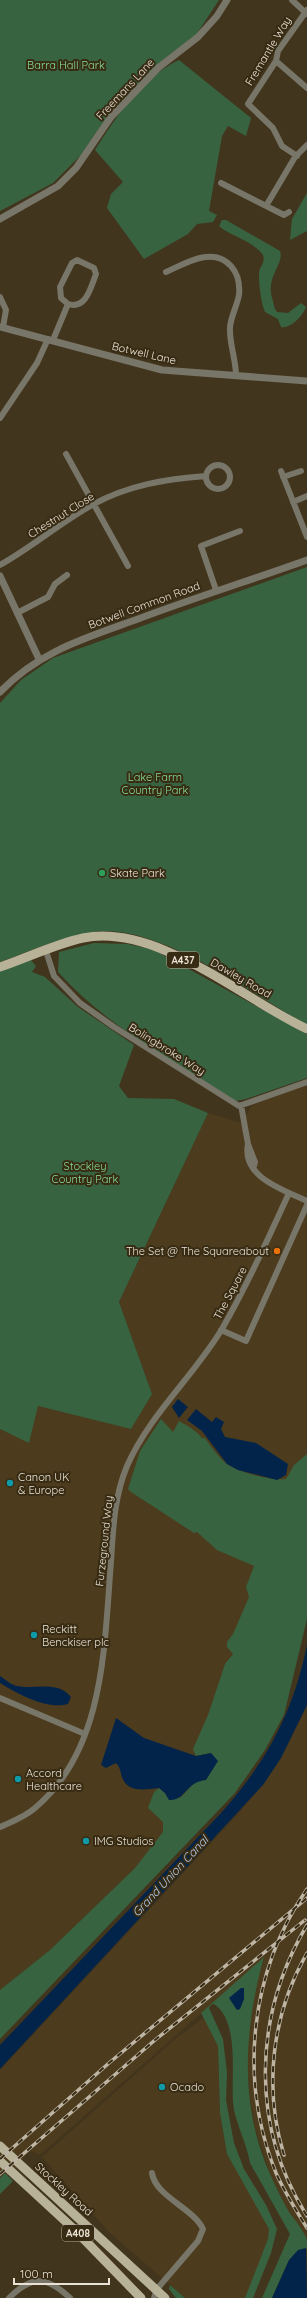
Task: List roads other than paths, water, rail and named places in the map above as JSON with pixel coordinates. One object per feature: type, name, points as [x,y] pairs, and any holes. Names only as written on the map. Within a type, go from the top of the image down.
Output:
[{"type":"main road","name":"Dawley Road","points":[[0,967],[84,938],[108,937],[130,939],[156,947],[194,965],[307,1029]]},
{"type":"main road","name":"Stockley Road","points":[[0,2146],[156,2294],[165,2298]]},
{"type":"main road","name":"Stockley Road","points":[[0,2161],[76,2231],[141,2298]]},
{"type":"street","name":"Freemans Lane","points":[[0,219],[58,186],[76,168],[111,117],[158,68],[198,37],[217,16],[227,0]]},
{"type":"street","points":[[292,0],[306,12]]},
{"type":"street","name":"Fremantle Way","points":[[296,156],[282,146],[273,128],[248,104],[276,61],[278,52],[306,12]]},
{"type":"street","points":[[276,61],[307,88]]},
{"type":"street","points":[[266,206],[296,156],[307,145]]},
{"type":"street","points":[[221,183],[284,215],[289,212]]},
{"type":"street","points":[[166,272],[207,257],[222,259],[233,268],[238,280],[239,290],[230,330],[236,360],[236,376]]},
{"type":"street","points":[[77,260],[94,268],[96,274],[83,302],[76,305],[68,304],[62,300],[60,290],[71,265],[77,260]]},
{"type":"street","name":"Botwell Lane","points":[[0,298],[6,310],[1,327],[162,370],[307,381]]},
{"type":"street","points":[[0,418],[37,363],[68,304]]},
{"type":"street","points":[[66,454],[128,566]]},
{"type":"street","points":[[281,471],[307,538]]},
{"type":"street","points":[[283,477],[301,471]]},
{"type":"street","name":"Chestnut Close","points":[[0,565],[93,504],[138,486],[169,479],[206,476]]},
{"type":"street","points":[[293,502],[307,496]]},
{"type":"street","points":[[216,590],[201,546],[240,531]]},
{"type":"street","name":"Botwell Common Road","points":[[0,692],[19,673],[39,659],[63,647],[216,590],[307,560]]},
{"type":"street","points":[[17,613],[48,598],[55,584],[67,575]]},
{"type":"street","points":[[0,576],[39,659]]},
{"type":"street","name":"Bolingbroke Way","points":[[46,951],[54,976],[80,1003],[120,1031],[239,1106],[241,1105]]},
{"type":"street","points":[[307,1082],[241,1105],[248,1144],[255,1162],[254,1166],[260,1178],[307,1200]]},
{"type":"street","name":"The Square","points":[[289,1192],[240,1300],[221,1330],[246,1341],[307,1206]]},
{"type":"street","name":"Furzeground Way","points":[[0,1827],[34,1809],[62,1781],[86,1734],[93,1711],[101,1670],[117,1499],[127,1467],[138,1445],[158,1414],[221,1330]]},
{"type":"street","points":[[0,1698],[86,1734]]},
{"type":"street","points":[[152,2174],[153,2180],[159,2188],[196,2219],[203,2229],[198,2241],[156,2294]]},
{"type":"street","points":[[9,2298],[20,2287],[39,2281],[53,2284],[70,2298]]},
{"type":"water","points":[[178,1399],[188,1407],[179,1418],[172,1407]]},
{"type":"water","points":[[196,1409],[212,1422],[216,1417],[224,1422],[221,1429],[225,1437],[256,1443],[288,1464],[286,1475],[277,1480],[238,1470],[227,1464],[202,1431],[187,1420]]},
{"type":"water","name":"Grand Union Canal","points":[[307,1645],[307,1705],[281,1758],[263,1785],[0,2069],[0,2045],[221,1813],[252,1774],[265,1755],[286,1714],[301,1670]]},
{"type":"water","points":[[0,1676],[10,1683],[24,1687],[53,1687],[65,1692],[71,1697],[68,1704],[51,1705],[42,1703],[15,1692],[0,1683]]},
{"type":"water","points":[[116,1718],[144,1738],[196,1756],[211,1753],[218,1761],[206,1780],[199,1781],[194,1784],[183,1795],[175,1800],[169,1800],[165,1793],[159,1788],[138,1789],[128,1786],[122,1777],[120,1768],[116,1763],[106,1768],[101,1765]]},
{"type":"water","points":[[241,1988],[244,1988],[244,1999],[240,2009],[237,2010],[229,1998]]},
{"type":"water","points":[[306,2248],[307,2298],[272,2298],[289,2260],[298,2250]]},
{"type":"railway","points":[[307,1889],[288,1921],[273,1955],[262,1991],[256,2027],[254,2064],[257,2101],[264,2137],[279,2180],[307,2228]]},
{"type":"railway","points":[[0,2159],[109,2063],[307,1898]]},
{"type":"railway","points":[[0,2174],[155,2040],[305,1920]]},
{"type":"railway","points":[[307,1925],[289,1960],[276,1996],[268,2033],[265,2071],[268,2108],[275,2145],[288,2181],[307,2216]]},
{"type":"railway","points":[[284,2155],[274,2104],[274,2052],[286,2001],[295,1976],[307,1953]]},
{"type":"place","name":"Skate Park","points":[[102,873]]},
{"type":"place","name":"The Set @ The Squareabout","points":[[277,1251]]},
{"type":"place","name":"Canon UK & Europe","points":[[10,1483]]},
{"type":"place","name":"Reckitt Benckiser plc","points":[[34,1635]]},
{"type":"place","name":"Accord Healthcare","points":[[18,1779]]},
{"type":"place","name":"IMG Studios","points":[[86,1841]]},
{"type":"place","name":"Ocado","points":[[162,2087]]},
{"type":"park label","name":"Barra Hall Park","points":[[66,65]]},
{"type":"park label","name":"Lake Farm Country Park","points":[[155,783]]},
{"type":"park label","name":"Stockley Country Park","points":[[85,1172]]}]
